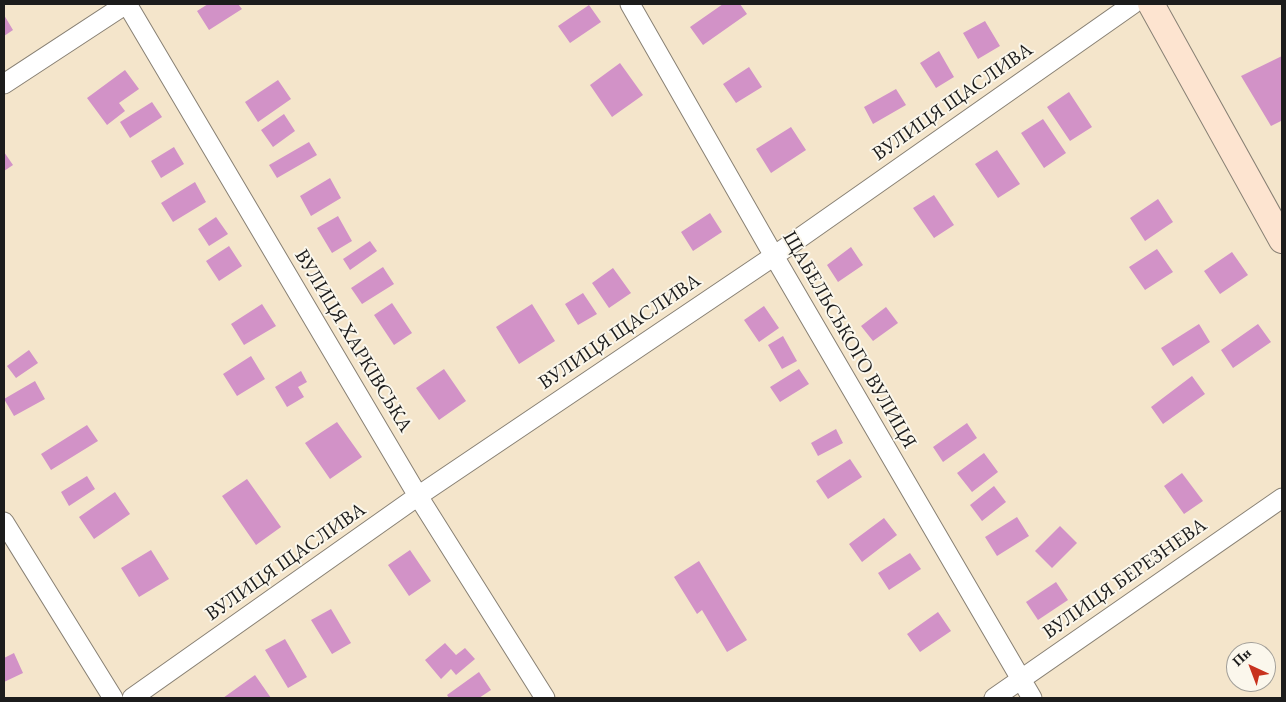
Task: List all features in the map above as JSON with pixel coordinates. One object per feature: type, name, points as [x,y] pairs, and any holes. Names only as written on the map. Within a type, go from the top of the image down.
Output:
[{"type":"main road","points":[[1151,4],[1282,240]]},
{"type":"street","points":[[4,84],[126,4]]},
{"type":"street","name":"ВУЛИЦЯ ХАРКІВСЬКА","points":[[126,4],[418,496],[544,698]]},
{"type":"street","name":"ЩАБЕЛЬСЬКОГО ВУЛИЦЯ","points":[[630,4],[774,256],[1032,698]]},
{"type":"street","name":"ВУЛИЦЯ ЩАСЛИВА","points":[[132,698],[418,496],[774,256],[1133,4]]},
{"type":"street","name":"ВУЛИЦЯ БЕРЕЗНЕВА","points":[[994,698],[1282,498]]},
{"type":"street","points":[[4,522],[113,698]]},
{"type":"building","points":[[208,4],[238,4],[242,9],[209,30],[197,11]]},
{"type":"building","points":[[723,4],[740,4],[747,14],[703,45],[690,27]]},
{"type":"building","points":[[589,5],[601,22],[570,43],[558,26]]},
{"type":"building","points":[[4,15],[13,30],[4,36]]},
{"type":"building","points":[[985,21],[1000,46],[978,59],[963,33]]},
{"type":"building","points":[[939,51],[954,77],[936,88],[920,63]]},
{"type":"building","points":[[1282,56],[1282,123],[1281,121],[1271,126],[1241,76]]},
{"type":"building","points":[[620,63],[643,95],[612,117],[590,85]]},
{"type":"building","points":[[749,67],[762,87],[736,103],[723,84]]},
{"type":"building","points":[[125,70],[139,89],[119,103],[125,111],[107,125],[87,98]]},
{"type":"building","points":[[278,80],[291,99],[258,122],[245,102]]},
{"type":"building","points":[[896,89],[906,105],[873,124],[864,107]]},
{"type":"building","points":[[1069,92],[1092,127],[1070,141],[1047,107]]},
{"type":"building","points":[[152,102],[162,117],[130,138],[120,122]]},
{"type":"building","points":[[284,114],[295,131],[273,147],[261,130]]},
{"type":"building","points":[[1043,119],[1066,153],[1044,168],[1021,133]]},
{"type":"building","points":[[791,127],[806,150],[771,173],[756,149]]},
{"type":"building","points":[[309,142],[317,155],[277,178],[269,165]]},
{"type":"building","points":[[174,147],[184,164],[161,178],[151,161]]},
{"type":"building","points":[[997,150],[1020,184],[998,198],[975,164]]},
{"type":"building","points":[[4,152],[13,165],[4,171]]},
{"type":"building","points":[[330,178],[341,198],[311,216],[300,196]]},
{"type":"building","points":[[195,182],[206,202],[173,222],[161,203]]},
{"type":"building","points":[[934,195],[954,225],[934,238],[913,208]]},
{"type":"building","points":[[1158,199],[1173,222],[1145,241],[1130,218]]},
{"type":"building","points":[[710,213],[722,232],[693,251],[681,232]]},
{"type":"building","points":[[338,216],[352,241],[332,253],[317,228]]},
{"type":"building","points":[[216,217],[228,234],[209,246],[198,229]]},
{"type":"building","points":[[370,241],[377,251],[350,270],[343,259]]},
{"type":"building","points":[[229,246],[242,266],[219,281],[206,261]]},
{"type":"building","points":[[851,247],[863,265],[838,282],[827,265]]},
{"type":"building","points":[[1157,249],[1173,272],[1145,290],[1129,267]]},
{"type":"building","points":[[1232,252],[1248,275],[1220,294],[1204,271]]},
{"type":"building","points":[[383,267],[394,284],[362,304],[351,288]]},
{"type":"building","points":[[613,268],[631,293],[609,308],[592,283]]},
{"type":"building","points":[[583,293],[597,314],[578,325],[565,304]]},
{"type":"building","points":[[392,303],[412,333],[394,345],[374,315]]},
{"type":"building","points":[[262,304],[276,326],[244,345],[231,324]]},
{"type":"building","points":[[532,304],[555,341],[519,364],[496,327]]},
{"type":"building","points":[[764,306],[779,328],[759,342],[744,320]]},
{"type":"building","points":[[886,307],[898,323],[873,341],[861,326]]},
{"type":"building","points":[[1199,324],[1210,342],[1173,366],[1161,348]]},
{"type":"building","points":[[1258,324],[1271,342],[1233,368],[1221,350]]},
{"type":"building","points":[[783,336],[797,361],[782,369],[768,345]]},
{"type":"building","points":[[29,350],[38,363],[16,378],[7,366]]},
{"type":"building","points":[[251,356],[265,379],[237,396],[223,374]]},
{"type":"building","points":[[444,369],[466,401],[439,420],[416,388]]},
{"type":"building","points":[[799,369],[809,384],[780,402],[770,387]]},
{"type":"building","points":[[301,371],[307,382],[298,387],[304,397],[287,407],[275,387]]},
{"type":"building","points":[[1192,376],[1205,394],[1163,424],[1151,407]]},
{"type":"building","points":[[35,381],[45,399],[14,416],[4,399]]},
{"type":"building","points":[[337,422],[362,457],[330,479],[305,443]]},
{"type":"building","points":[[967,423],[977,438],[943,462],[933,447]]},
{"type":"building","points":[[87,425],[98,441],[51,470],[41,454]]},
{"type":"building","points":[[836,429],[843,443],[818,456],[811,443]]},
{"type":"building","points":[[984,453],[998,472],[972,492],[957,473]]},
{"type":"building","points":[[850,459],[862,477],[828,499],[816,481]]},
{"type":"building","points":[[1182,473],[1203,501],[1184,514],[1164,486]]},
{"type":"building","points":[[87,476],[95,489],[69,506],[61,492]]},
{"type":"building","points":[[247,479],[281,527],[256,545],[222,496]]},
{"type":"building","points":[[994,486],[1006,502],[982,521],[970,505]]},
{"type":"building","points":[[115,492],[130,514],[94,539],[79,517]]},
{"type":"building","points":[[1017,517],[1029,536],[997,556],[985,537]]},
{"type":"building","points":[[884,518],[897,535],[862,562],[849,544]]},
{"type":"building","points":[[1060,526],[1077,543],[1052,568],[1035,551]]},
{"type":"building","points":[[151,550],[169,579],[139,597],[121,568]]},
{"type":"building","points":[[410,550],[431,581],[409,596],[388,565]]},
{"type":"building","points":[[910,553],[921,569],[889,590],[878,573]]},
{"type":"building","points":[[699,561],[747,640],[727,652],[702,610],[697,614],[674,577]]},
{"type":"building","points":[[1056,582],[1068,600],[1038,620],[1026,602]]},
{"type":"building","points":[[331,609],[351,643],[332,654],[311,620]]},
{"type":"building","points":[[938,612],[951,631],[920,652],[907,634]]},
{"type":"building","points":[[285,639],[307,677],[288,688],[265,650]]},
{"type":"building","points":[[445,643],[456,655],[465,648],[475,659],[456,675],[451,669],[441,679],[425,660]]},
{"type":"building","points":[[14,653],[23,673],[4,682],[4,658]]},
{"type":"building","points":[[479,672],[491,690],[479,698],[449,698],[447,695]]},
{"type":"building","points":[[255,675],[271,698],[223,698]]}]
